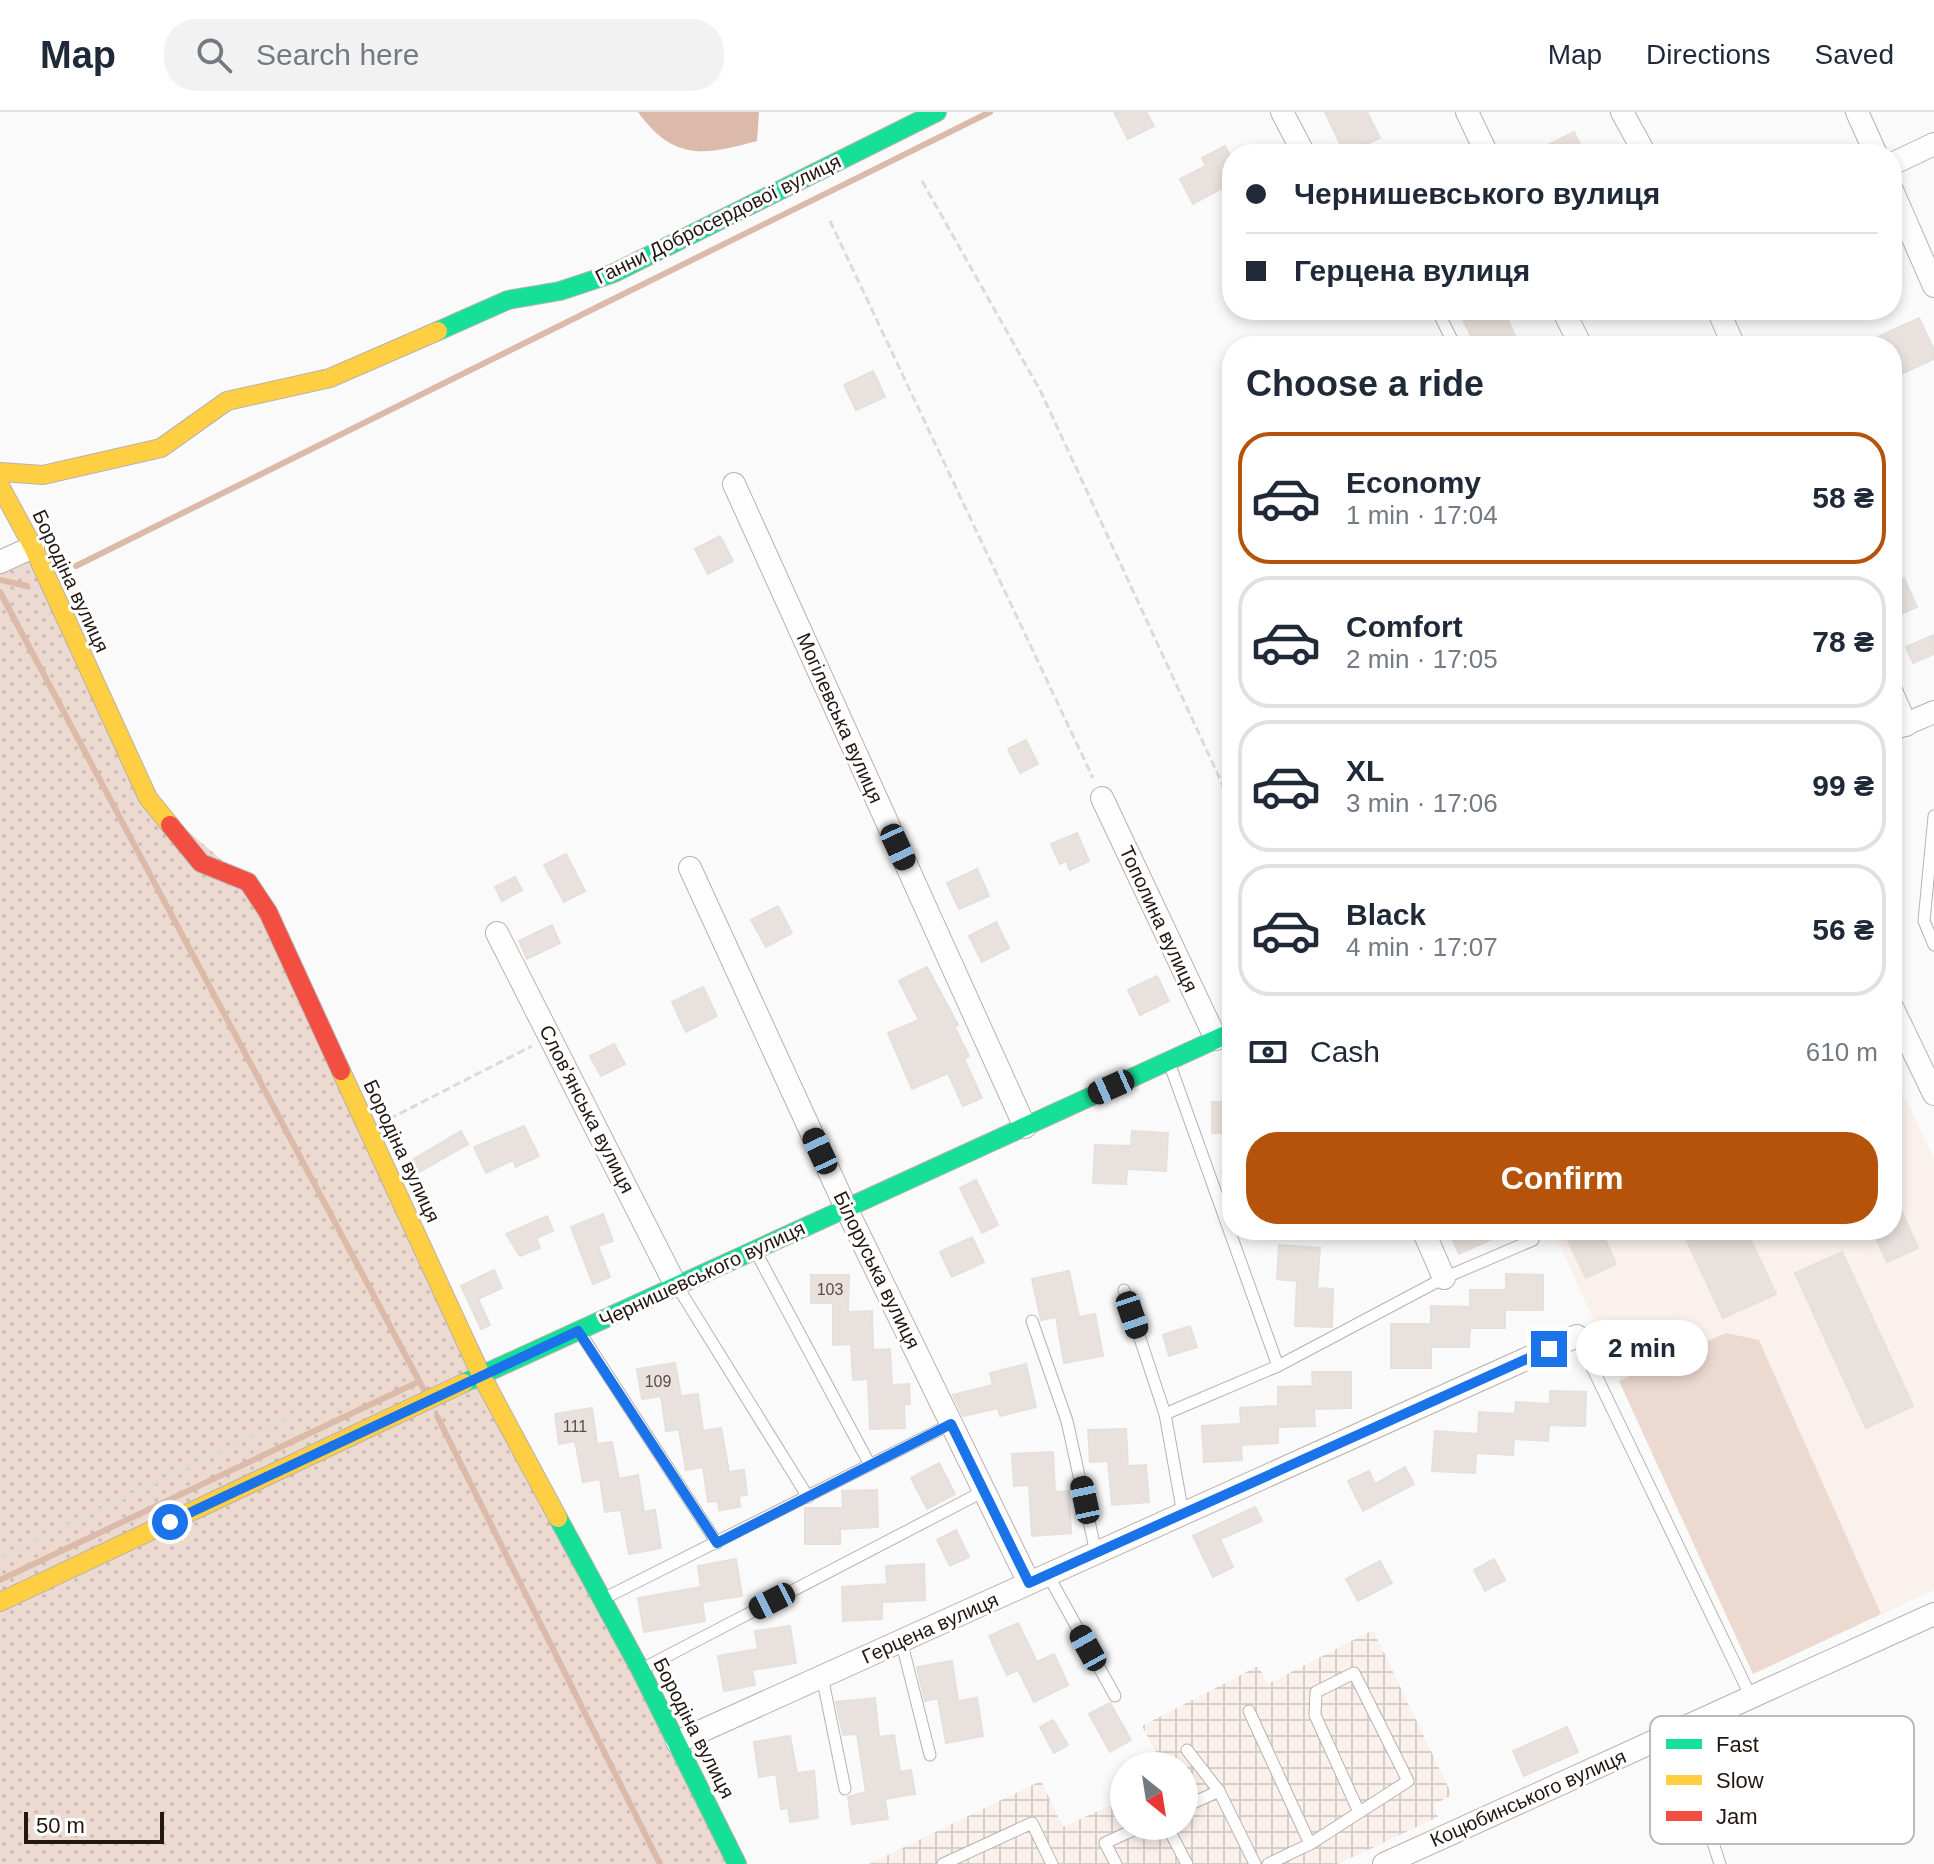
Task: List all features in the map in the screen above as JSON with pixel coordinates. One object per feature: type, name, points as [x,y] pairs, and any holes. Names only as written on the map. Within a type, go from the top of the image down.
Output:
[{"type":"street","name":"Ганни Добросердової вулиця","points":[[0,472],[43,475],[161,448],[227,401],[330,378],[508,300],[560,291],[614,273],[937,112]]},
{"type":"street","points":[[1282,112],[1299,144]]},
{"type":"street","points":[[1467,112],[1482,144]]},
{"type":"street","points":[[1622,112],[1640,144]]},
{"type":"street","points":[[1857,112],[1871,144]]},
{"type":"street","points":[[1902,159],[1934,144]]},
{"type":"street","points":[[1902,213],[1934,286]]},
{"type":"street","name":"Могілевська вулиця","points":[[734,484],[1025,1127]]},
{"type":"street","name":"Бородіна вулиця","points":[[0,486],[33,547],[148,798],[201,863],[248,882],[268,912],[481,1375],[640,1669],[737,1864]]},
{"type":"street","points":[[0,562],[33,547]]},
{"type":"street","points":[[1902,726],[1934,712]]},
{"type":"street","name":"Тополина вулиця","points":[[1102,798],[1222,1032]]},
{"type":"street","name":"Білоруська вулиця","points":[[690,868],[846,1208],[951,1424],[984,1491],[1038,1579]]},
{"type":"street","name":"Слов’янська вулиця","points":[[497,933],[676,1286]]},
{"type":"street","points":[[1902,1028],[1934,1094]]},
{"type":"street","name":"Чернишевського вулиця","points":[[0,1602],[481,1375],[1222,1037]]},
{"type":"street","points":[[1427,1240],[1444,1278]]},
{"type":"street","name":"Герцена вулиця","points":[[677,1742],[1577,1336]]},
{"type":"street","name":"Коцюбинського вулиця","points":[[1709,1716],[1934,1614]]},
{"type":"street","name":"Коцюбинського вулиця","points":[[1384,1864],[1650,1743]]},
{"type":"lane","points":[[1934,816],[1924,921],[1934,945]]},
{"type":"lane","points":[[1169,1061],[1222,1209]]},
{"type":"lane","points":[[1233,1240],[1278,1366]]},
{"type":"lane","points":[[1165,1414],[1278,1366],[1444,1278],[1533,1240]]},
{"type":"lane","points":[[755,1250],[870,1465]]},
{"type":"lane","points":[[676,1286],[808,1497]]},
{"type":"lane","points":[[1124,1290],[1165,1414],[1183,1514]]},
{"type":"lane","points":[[1032,1321],[1067,1421],[1096,1553]]},
{"type":"lane","points":[[578,1331],[717,1543]]},
{"type":"lane","points":[[1577,1336],[1751,1697]]},
{"type":"lane","points":[[602,1600],[951,1424]]},
{"type":"lane","points":[[640,1669],[984,1491]]},
{"type":"lane","points":[[1038,1579],[1115,1696]]},
{"type":"lane","points":[[901,1640],[930,1755]]},
{"type":"lane","points":[[1268,1864],[1310,1844],[1358,1810],[1408,1781],[1354,1673],[1316,1692],[1315,1715],[1358,1810]]},
{"type":"lane","points":[[822,1676],[845,1789]]},
{"type":"lane","points":[[1249,1711],[1310,1844]]},
{"type":"lane","points":[[1187,1750],[1219,1791],[1255,1864]]},
{"type":"lane","points":[[1198,1801],[1219,1791]]},
{"type":"lane","points":[[943,1864],[1032,1823],[1052,1864]]},
{"type":"lane","points":[[1112,1840],[1105,1843],[1116,1864]]},
{"type":"lane","points":[[1174,1840],[1187,1864]]},
{"type":"lane","points":[[1713,1844],[1720,1864]]},
{"type":"lane","points":[[971,1851],[977,1864]]},
{"type":"path","points":[[922,181],[1041,392],[1222,783]]},
{"type":"path","points":[[830,221],[1102,798]]},
{"type":"path","points":[[368,1130],[550,1037]]},
{"type":"path","points":[[0,1558],[302,1412]]},
{"type":"shaded area","points":[[638,112],[759,112],[757,141],[706,151],[678,147],[664,140]]},
{"type":"shaded area","points":[[37,547],[150,798],[248,883],[737,1864],[0,1864],[0,566]]},
{"type":"shaded area","points":[[1902,1091],[1934,1159],[1934,1590],[1753,1674],[1558,1240],[1902,1240]]},
{"type":"shaded area","points":[[1726,1333],[1759,1340],[1881,1614],[1753,1674],[1619,1381]]},
{"type":"shaded area","points":[[1373,1630],[1452,1795],[1433,1805],[1438,1817],[1338,1864],[869,1864],[1041,1781],[1063,1827],[1110,1805],[1110,1840],[1198,1840],[1198,1752],[1156,1752],[1142,1726],[1258,1666],[1268,1684]]},
{"type":"building","points":[[1114,112],[1146,112],[1154,126],[1128,139]]},
{"type":"building","points":[[1325,112],[1367,112],[1380,138],[1367,144],[1340,144]]},
{"type":"building","points":[[1574,132],[1580,144],[1549,144]]},
{"type":"building","points":[[1222,148],[1222,188],[1193,204],[1180,179],[1206,166],[1202,158]]},
{"type":"building","points":[[1919,318],[1934,350],[1934,359],[1902,374],[1902,336],[1880,336]]},
{"type":"building","points":[[1463,320],[1508,320],[1515,336],[1471,336]]},
{"type":"building","points":[[873,371],[885,397],[856,410],[844,385]]},
{"type":"building","points":[[720,536],[733,561],[708,574],[695,549]]},
{"type":"building","points":[[1902,579],[1917,607],[1902,614]]},
{"type":"building","points":[[1934,635],[1934,654],[1913,663],[1906,647]]},
{"type":"building","points":[[1026,740],[1038,764],[1020,773],[1008,749]]},
{"type":"building","points":[[1077,833],[1089,861],[1070,870],[1066,861],[1060,864],[1051,844]]},
{"type":"building","points":[[566,854],[585,891],[564,902],[544,865]]},
{"type":"building","points":[[977,869],[989,896],[959,909],[947,883]]},
{"type":"building","points":[[515,877],[522,890],[502,901],[495,887]]},
{"type":"building","points":[[778,906],[792,933],[766,947],[751,920]]},
{"type":"building","points":[[996,922],[1009,948],[982,962],[969,936]]},
{"type":"building","points":[[552,925],[560,943],[527,959],[519,941]]},
{"type":"building","points":[[927,967],[958,1025],[954,1026],[969,1056],[964,1059],[982,1098],[963,1106],[948,1073],[912,1089],[888,1033],[919,1020],[899,981]]},
{"type":"building","points":[[1157,976],[1169,1001],[1140,1015],[1128,990]]},
{"type":"building","points":[[703,987],[717,1016],[686,1032],[672,1002]]},
{"type":"building","points":[[614,1044],[625,1064],[601,1076],[590,1056]]},
{"type":"building","points":[[1212,1102],[1222,1102],[1222,1133],[1212,1133]]},
{"type":"building","points":[[524,1126],[539,1156],[516,1167],[513,1160],[486,1173],[474,1147]]},
{"type":"building","points":[[461,1131],[468,1144],[414,1175],[407,1163]]},
{"type":"building","points":[[1132,1131],[1168,1133],[1166,1171],[1127,1169],[1126,1184],[1093,1183],[1095,1145],[1131,1146]]},
{"type":"building","points":[[976,1180],[998,1225],[982,1233],[960,1188]]},
{"type":"building","points":[[1902,1212],[1918,1248],[1887,1262],[1877,1240],[1902,1240]]},
{"type":"building","points":[[603,1214],[613,1241],[598,1246],[610,1277],[593,1284],[571,1227]]},
{"type":"building","points":[[547,1216],[553,1231],[536,1238],[540,1248],[520,1256],[506,1234]]},
{"type":"building","points":[[972,1237],[984,1262],[952,1277],[940,1252]]},
{"type":"building","points":[[1453,1240],[1490,1240],[1459,1254]]},
{"type":"building","points":[[1568,1240],[1605,1240],[1616,1264],[1586,1278]]},
{"type":"building","points":[[1687,1240],[1751,1240],[1776,1294],[1723,1318]]},
{"type":"building","points":[[1279,1245],[1320,1248],[1317,1288],[1333,1289],[1332,1327],[1295,1326],[1297,1281],[1277,1279]]},
{"type":"building","points":[[1842,1252],[1913,1406],[1866,1428],[1795,1273]]},
{"type":"building","points":[[494,1270],[502,1288],[478,1299],[490,1325],[481,1329],[461,1286]]},
{"type":"building","points":[[1069,1271],[1079,1317],[1095,1314],[1103,1356],[1064,1363],[1056,1317],[1041,1320],[1032,1279]]},
{"type":"building","points":[[1506,1274],[1543,1275],[1543,1310],[1505,1310],[1505,1328],[1470,1328],[1469,1347],[1431,1347],[1431,1368],[1391,1368],[1391,1324],[1431,1324],[1431,1306],[1470,1307],[1470,1290],[1506,1290]]},
{"type":"building","points":[[811,1275],[849,1275],[848,1312],[872,1311],[873,1350],[890,1349],[892,1385],[909,1384],[910,1404],[904,1405],[905,1428],[870,1429],[868,1379],[853,1380],[851,1344],[833,1345],[833,1303],[811,1303]]},
{"type":"building","points":[[1190,1326],[1197,1347],[1169,1356],[1163,1335]]},
{"type":"building","points":[[675,1363],[681,1396],[698,1394],[703,1431],[721,1428],[729,1472],[744,1470],[747,1495],[739,1496],[740,1507],[719,1510],[718,1501],[708,1502],[703,1467],[686,1470],[679,1429],[666,1431],[661,1396],[642,1399],[637,1369]]},
{"type":"building","points":[[1026,1364],[1036,1407],[1000,1416],[998,1408],[963,1416],[953,1395],[993,1385],[990,1373]]},
{"type":"building","points":[[1312,1372],[1351,1372],[1351,1408],[1314,1409],[1315,1426],[1278,1427],[1278,1443],[1241,1445],[1242,1460],[1204,1462],[1202,1426],[1241,1424],[1240,1408],[1278,1406],[1278,1387],[1313,1386]]},
{"type":"building","points":[[1550,1391],[1586,1392],[1585,1426],[1549,1425],[1548,1441],[1514,1439],[1513,1455],[1476,1453],[1475,1473],[1432,1471],[1435,1431],[1478,1434],[1479,1412],[1515,1414],[1516,1402],[1550,1404]]},
{"type":"building","points":[[592,1408],[597,1444],[612,1442],[619,1479],[638,1475],[644,1512],[655,1510],[661,1548],[629,1554],[621,1510],[605,1512],[600,1479],[583,1482],[575,1441],[559,1444],[555,1414]]},
{"type":"building","points":[[1126,1429],[1128,1466],[1146,1465],[1149,1502],[1112,1505],[1108,1461],[1090,1462],[1088,1430]]},
{"type":"building","points":[[1053,1452],[1055,1492],[1069,1491],[1071,1533],[1032,1536],[1029,1485],[1014,1486],[1012,1454]]},
{"type":"building","points":[[939,1463],[955,1494],[927,1509],[911,1478]]},
{"type":"building","points":[[1405,1467],[1414,1484],[1363,1511],[1348,1481],[1369,1471],[1375,1484]]},
{"type":"building","points":[[877,1490],[878,1527],[840,1529],[840,1544],[805,1544],[805,1508],[843,1508],[842,1491]]},
{"type":"building","points":[[1255,1507],[1262,1521],[1220,1539],[1233,1567],[1213,1577],[1193,1536]]},
{"type":"building","points":[[956,1530],[969,1557],[950,1566],[937,1540]]},
{"type":"building","points":[[736,1559],[742,1596],[702,1602],[705,1621],[644,1632],[638,1598],[701,1587],[698,1566]]},
{"type":"building","points":[[1494,1559],[1505,1580],[1485,1591],[1474,1570]]},
{"type":"building","points":[[1380,1561],[1392,1583],[1358,1601],[1346,1579]]},
{"type":"building","points":[[924,1564],[925,1600],[882,1602],[882,1619],[843,1621],[842,1587],[887,1584],[886,1566]]},
{"type":"building","points":[[1018,1623],[1037,1662],[1054,1654],[1068,1685],[1034,1702],[1018,1670],[1007,1675],[989,1636]]},
{"type":"building","points":[[790,1626],[796,1663],[752,1670],[755,1685],[724,1691],[718,1656],[758,1649],[755,1631]]},
{"type":"building","points":[[952,1661],[958,1701],[977,1698],[983,1736],[946,1743],[938,1698],[925,1701],[917,1667]]},
{"type":"building","points":[[875,1698],[879,1737],[894,1735],[900,1772],[911,1770],[915,1794],[885,1799],[888,1819],[852,1824],[848,1797],[866,1792],[857,1734],[843,1735],[836,1702]]},
{"type":"building","points":[[1110,1703],[1131,1740],[1110,1752],[1089,1714]]},
{"type":"building","points":[[1053,1720],[1068,1745],[1054,1753],[1040,1727]]},
{"type":"building","points":[[1567,1727],[1578,1752],[1524,1776],[1513,1751]]},
{"type":"building","points":[[790,1736],[797,1773],[814,1771],[818,1818],[790,1822],[788,1808],[781,1809],[776,1774],[759,1777],[754,1742]]},
{"type":"waterway","points":[[76,566],[990,112]]},
{"type":"waterway","points":[[0,580],[27,586]]},
{"type":"waterway","points":[[0,592],[425,1392]]},
{"type":"waterway","points":[[0,1580],[418,1382]]},
{"type":"waterway","points":[[437,1416],[660,1864]]},
{"type":"traffic: fast","points":[[438,331],[508,300],[560,291],[614,273],[937,112]]},
{"type":"traffic: fast","points":[[464,1383],[1222,1037]]},
{"type":"traffic: fast","points":[[558,1518],[640,1669],[737,1864]]},
{"type":"traffic: slow","points":[[0,472],[43,475],[161,448],[227,401],[330,378],[438,331]]},
{"type":"traffic: slow","points":[[0,486],[33,547],[148,798],[170,825]]},
{"type":"traffic: slow","points":[[341,1071],[481,1375],[558,1518]]},
{"type":"traffic: slow","points":[[0,1602],[464,1383]]},
{"type":"traffic: jam","points":[[170,825],[201,863],[248,882],[268,912],[341,1071]]},
{"type":"route","points":[[170,1522],[578,1331],[717,1543],[951,1424],[1029,1583],[1549,1349]]}]
